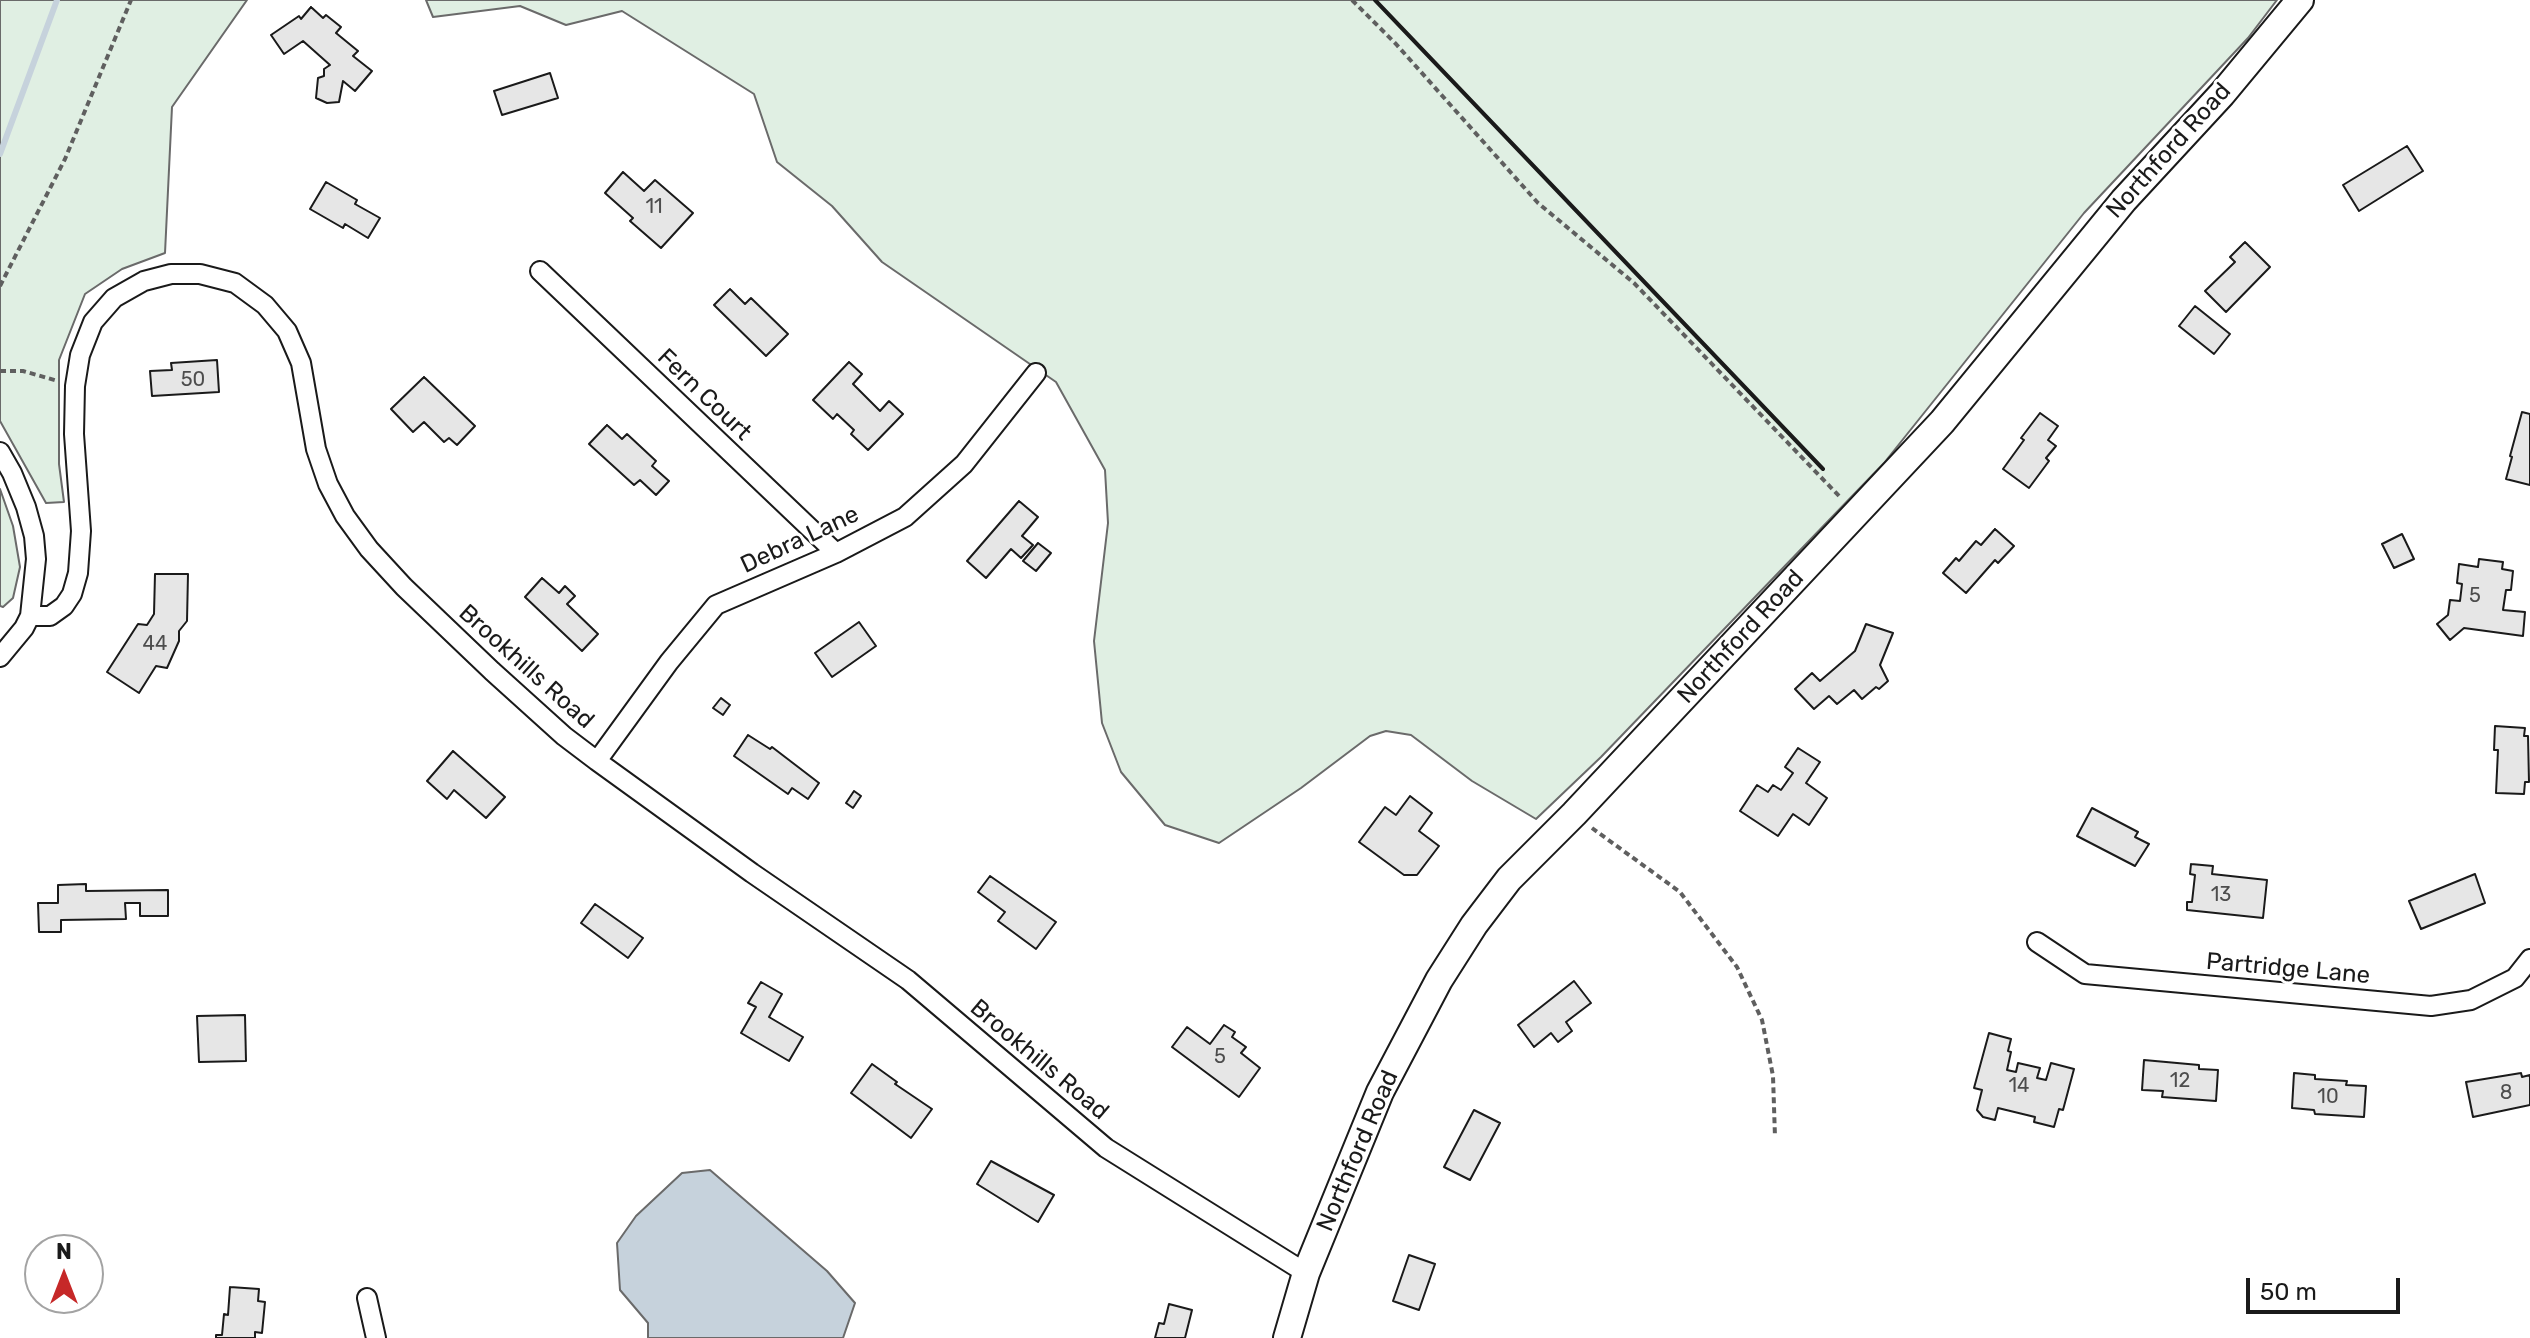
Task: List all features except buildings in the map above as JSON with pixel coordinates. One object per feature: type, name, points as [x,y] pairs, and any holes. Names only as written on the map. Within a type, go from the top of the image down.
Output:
[{"type":"street","name":"Northford Road","points":[[1287,1338],[1306,1273],[1380,1092],[1439,980],[1474,925],[1509,879],[1574,814],[1942,422],[2124,200],[2222,94],[2300,0]]},
{"type":"street","name":"Fern Court","points":[[540,271],[836,553]]},
{"type":"street","name":"Brookhills Road","points":[[30,616],[50,616],[64,606],[72,594],[78,573],[81,531],[74,434],[75,386],[80,355],[93,322],[114,298],[144,281],[171,274],[200,274],[235,283],[265,305],[287,331],[301,363],[316,449],[328,484],[345,516],[369,549],[404,587],[492,671],[564,736],[597,761],[908,980],[1106,1148],[1306,1273]]},
{"type":"street","name":"Debra Lane","points":[[597,761],[669,662],[716,605],[836,553],[905,517],[964,464],[1036,373]]},
{"type":"street","points":[[0,452],[26,507],[36,559],[30,616],[0,657]]},
{"type":"street","name":"Partridge Lane","points":[[2037,942],[2085,974],[2431,1006],[2471,1000],[2515,978],[2530,959]]},
{"type":"street","points":[[367,1298],[376,1338]]},
{"type":"path","points":[[0,286],[65,159],[131,0]]},
{"type":"path","points":[[1352,0],[1396,44],[1538,203],[1634,283],[1856,514]]},
{"type":"path","points":[[0,371],[23,371],[75,386]]},
{"type":"path","points":[[1574,814],[1680,892],[1737,967],[1762,1020],[1773,1076],[1775,1137]]},
{"type":"green space","points":[[0,0],[247,0],[172,107],[165,253],[122,269],[85,294],[59,360],[59,464],[64,502],[46,503],[0,421]]},
{"type":"green space","points":[[426,0],[2277,0],[2248,38],[2084,213],[1884,463],[1601,757],[1536,819],[1472,781],[1411,735],[1386,731],[1370,736],[1301,788],[1219,843],[1165,825],[1121,772],[1102,723],[1094,641],[1108,523],[1105,470],[1056,382],[882,262],[832,206],[777,162],[754,94],[622,11],[566,25],[520,6],[433,17]]},
{"type":"green space","points":[[0,489],[13,526],[20,567],[13,598],[3,607],[0,606]]},
{"type":"shaded area","points":[[710,1170],[827,1271],[855,1303],[843,1338],[648,1338],[648,1323],[620,1290],[617,1243],[636,1216],[682,1173]]},
{"type":"waterway","points":[[0,154],[57,0]]},
{"type":"wall","points":[[1375,0],[1823,469]]}]
